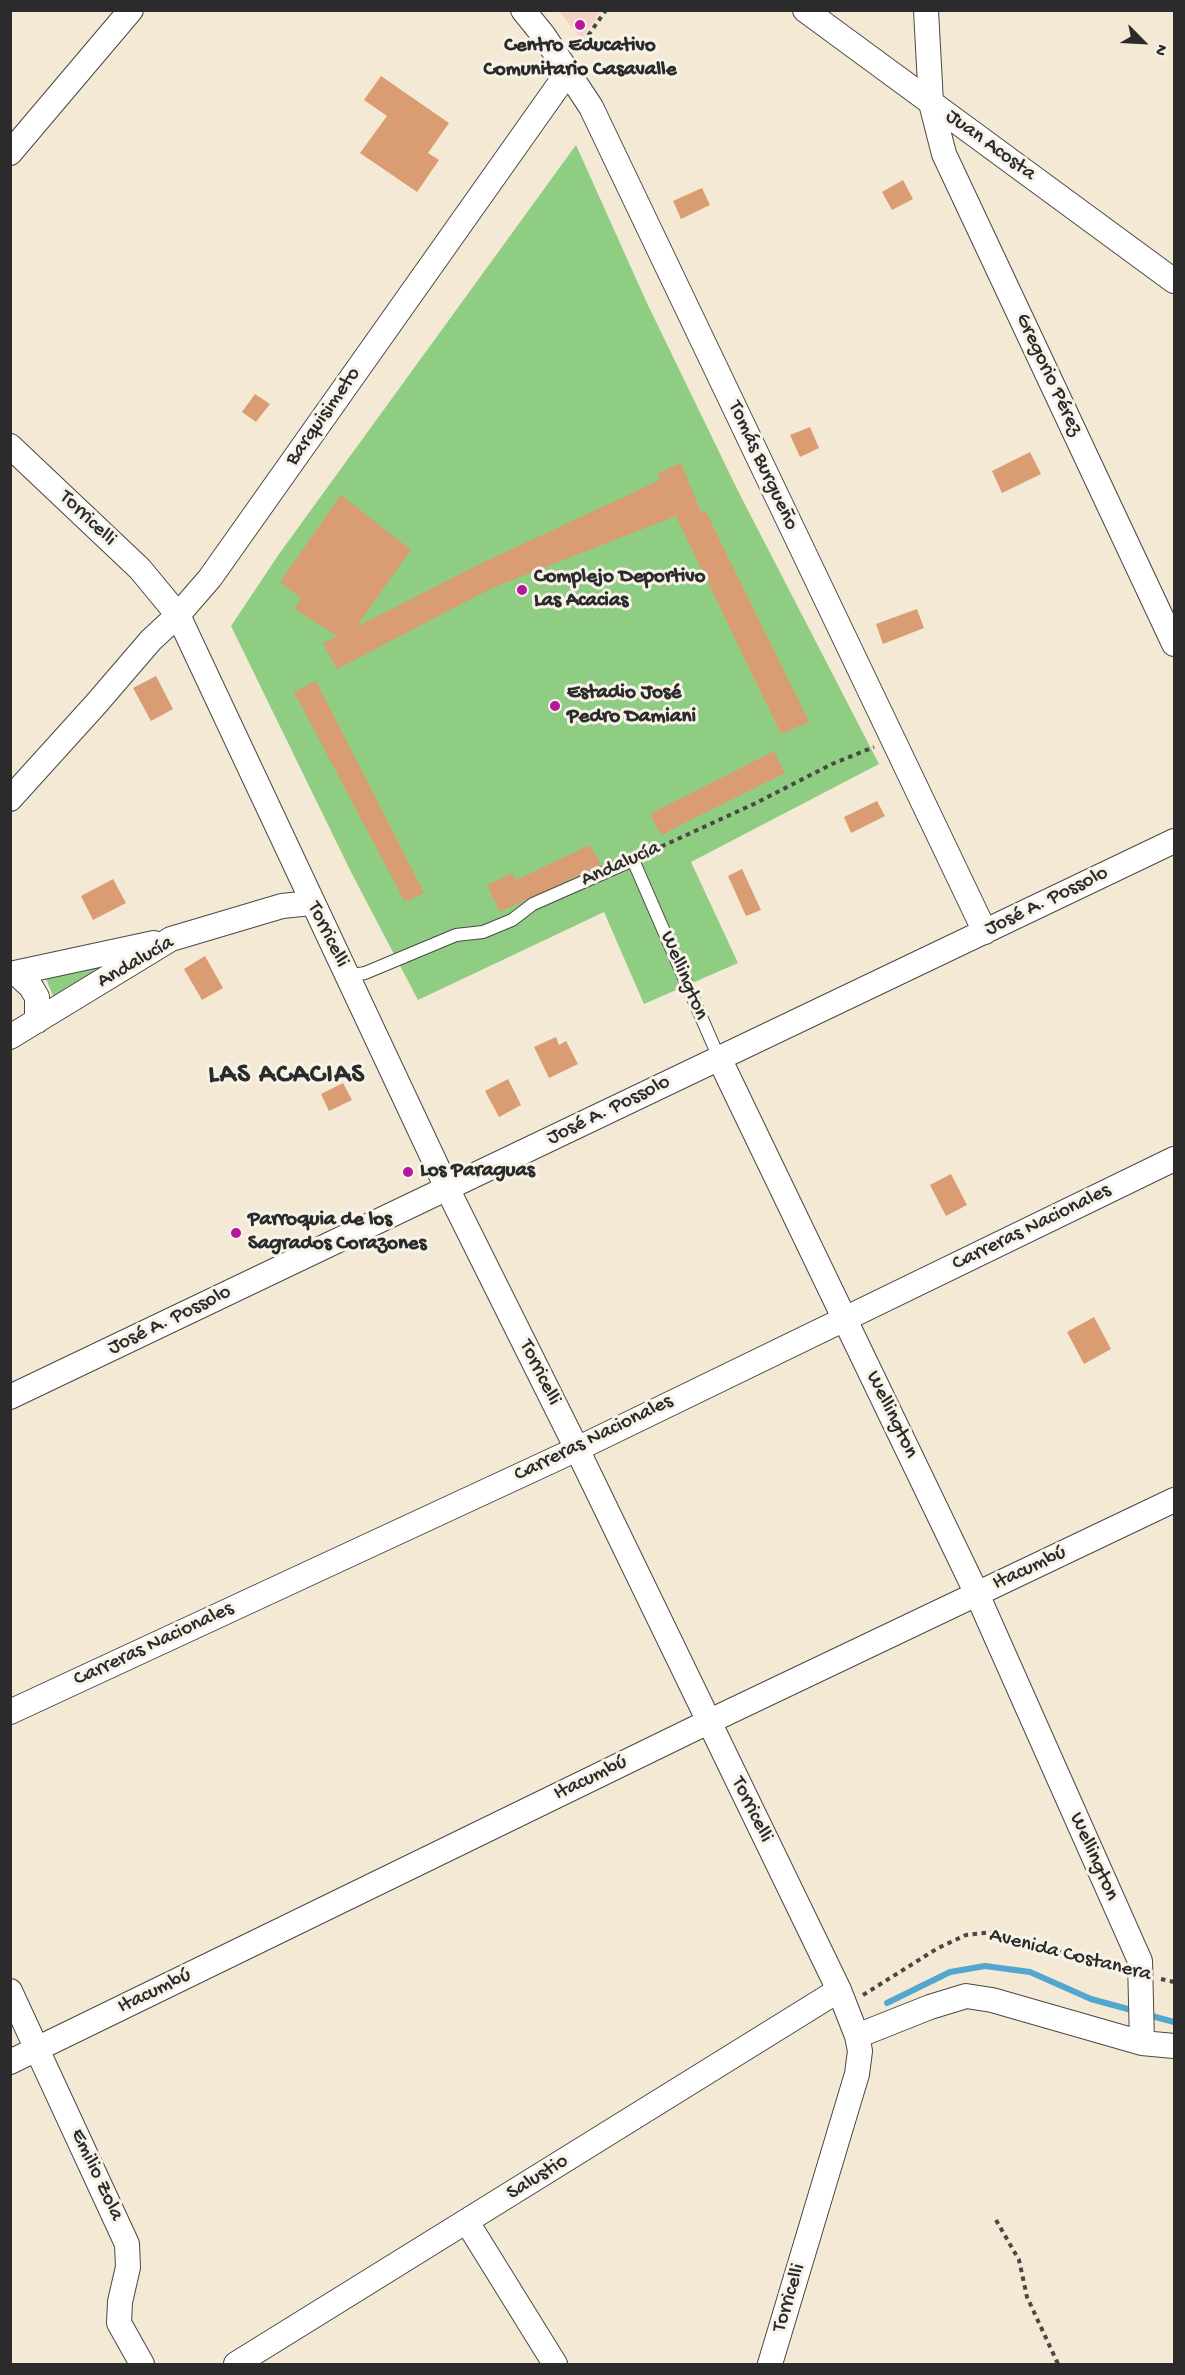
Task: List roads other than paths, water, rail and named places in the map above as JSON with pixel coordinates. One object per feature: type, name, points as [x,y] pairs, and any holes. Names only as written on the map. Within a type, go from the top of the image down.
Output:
[{"type":"street","points":[[10,153],[131,10]]},
{"type":"street","name":"Tomás Burgueño","points":[[523,10],[544,36],[591,107],[891,740],[985,932]]},
{"type":"street","name":"Juan Acosta","points":[[805,10],[1174,281]]},
{"type":"street","name":"Gregorio Pérez","points":[[926,10],[931,103],[944,154],[1174,644]]},
{"type":"street","name":"Barquisimeto","points":[[10,799],[151,640],[178,615],[210,578],[568,72]]},
{"type":"street","name":"Torricelli","points":[[10,446],[140,569],[178,615],[311,903],[447,1188],[839,1990],[857,2036],[860,2051],[857,2074],[770,2364]]},
{"type":"street","name":"José A. Possolo","points":[[10,1397],[1174,841]]},
{"type":"street","name":"Andalucía","points":[[10,1037],[171,939],[282,906],[311,903]]},
{"type":"street","points":[[13,974],[171,939]]},
{"type":"street","points":[[13,974],[31,987],[37,997],[37,1022]]},
{"type":"street","name":"Wellington","points":[[719,1058],[977,1594],[1140,1961],[1142,2035]]},
{"type":"street","name":"Carreras Nacionales","points":[[10,1712],[576,1449],[1174,1159]]},
{"type":"street","name":"Itacumbú","points":[[10,2062],[708,1722],[1174,1500]]},
{"type":"street","name":"Salustio","points":[[236,2364],[839,1990]]},
{"type":"street","name":"Emilio Zola","points":[[10,1991],[127,2244],[128,2267],[120,2302],[119,2323],[142,2364]]},
{"type":"street","points":[[857,2036],[930,2007],[966,1996],[1142,2035],[1174,2046]]},
{"type":"street","points":[[467,2222],[555,2364]]},
{"type":"lane","name":"Andalucía","points":[[347,976],[365,973],[456,934],[483,932],[512,920],[533,904],[633,860]]},
{"type":"lane","name":"Wellington","points":[[633,860],[719,1058]]},
{"type":"waterway","points":[[887,2003],[950,1972],[985,1966],[1030,1972],[1091,1999],[1135,2011]]},
{"type":"waterway","points":[[1148,2015],[1174,2022]]},
{"type":"place","name":"Centro Educativo Comunitario Casavalle","points":[[580,25]]},
{"type":"place","name":"Complejo Deportivo Las Acacias","points":[[522,590]]},
{"type":"place","name":"Estadio José Pedro Damiani","points":[[555,706]]},
{"type":"place","name":"Los Paraguas","points":[[408,1172]]},
{"type":"place","name":"Parroquia de los Sagrados Corazones","points":[[236,1233]]},
{"type":"district","name":"LAS ACACIAS","points":[[287,1077]]}]
